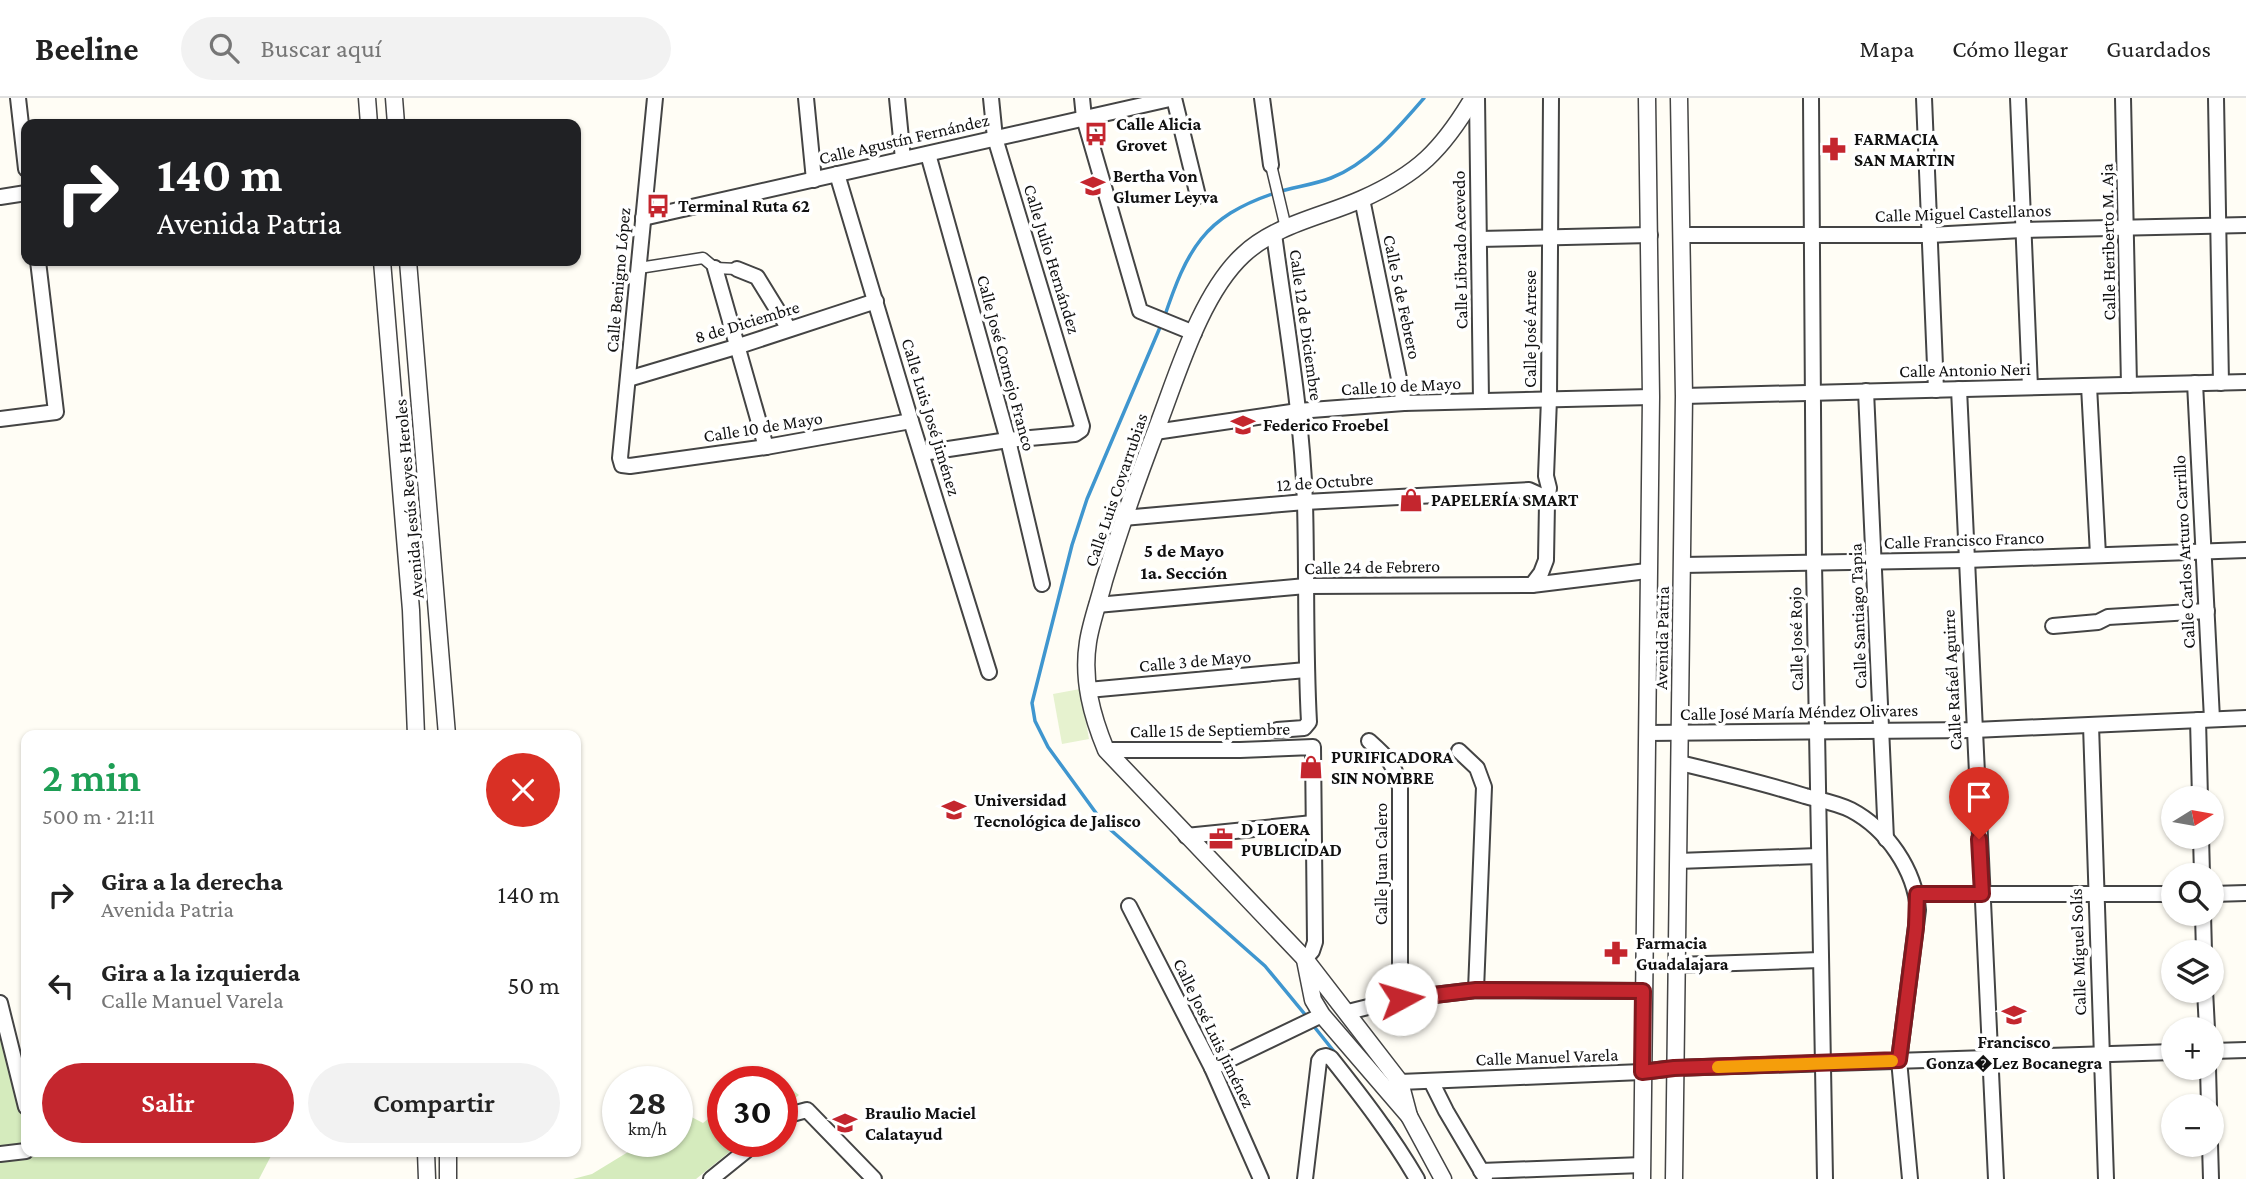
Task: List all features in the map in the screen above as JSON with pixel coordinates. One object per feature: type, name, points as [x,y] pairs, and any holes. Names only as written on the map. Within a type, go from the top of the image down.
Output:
[{"type":"street","points":[[18,98],[21,125]]},
{"type":"street","points":[[367,98],[369,119]]},
{"type":"street","points":[[394,98],[396,119]]},
{"type":"street","name":"Calle Benigno López","points":[[622,465],[620,458],[654,98]]},
{"type":"street","points":[[806,98],[814,180]]},
{"type":"street","points":[[897,98],[903,159]]},
{"type":"street","name":"Calle Julio Hernández","points":[[991,98],[995,138],[1081,422],[1081,430],[1075,434],[1008,440]]},
{"type":"street","points":[[1082,98],[1084,118],[1140,312],[1187,330]]},
{"type":"street","points":[[1174,98],[1198,196]]},
{"type":"street","name":"Calle Agustín Fernández","points":[[643,218],[1174,98]]},
{"type":"street","points":[[1262,98],[1280,208],[1280,231]]},
{"type":"street","name":"Calle Luis Covarrubias","points":[[1443,1179],[1393,1086],[1348,1012],[1305,959],[1106,750],[1094,723],[1088,690],[1088,642],[1123,518],[1155,432],[1187,330],[1227,272],[1242,256],[1280,231],[1362,199],[1422,164],[1439,149],[1475,98]]},
{"type":"street","name":"Calle Librado Acevedo","points":[[1475,98],[1481,401]]},
{"type":"street","name":"Calle José Arrese","points":[[1532,585],[1546,560],[1549,488],[1546,476],[1551,98]]},
{"type":"street","name":"Avenida Patria","points":[[1642,1172],[1651,397],[1647,98]]},
{"type":"street","name":"Avenida Patria","points":[[1674,1179],[1684,396],[1679,98]]},
{"type":"street","name":"Calle José Rojo","points":[[1811,98],[1814,564],[1825,1179]]},
{"type":"street","points":[[1924,98],[1936,390]]},
{"type":"street","points":[[2018,98],[2029,387]]},
{"type":"street","name":"Calle Heriberto M. Aja","points":[[2123,98],[2129,385]]},
{"type":"street","points":[[2216,98],[2221,383]]},
{"type":"street","name":"Calle José Cornejo Franco","points":[[928,154],[1008,440],[1042,584]]},
{"type":"street","name":"Calle Luis José Jiménez","points":[[837,174],[989,672]]},
{"type":"street","points":[[0,197],[21,194]]},
{"type":"street","name":"Calle 5 de Febrero","points":[[1362,199],[1404,403]]},
{"type":"street","name":"Calle Miguel Castellanos","points":[[1682,235],[1930,235],[2246,225]]},
{"type":"street","name":"Calle 12 de Diciembre","points":[[1277,730],[1308,726],[1305,502],[1280,231]]},
{"type":"street","points":[[1479,239],[1650,235]]},
{"type":"street","points":[[639,268],[703,258],[715,268],[766,447]]},
{"type":"street","points":[[0,419],[56,412],[39,266]]},
{"type":"street","name":"Avenida Jesús Reyes Heroles","points":[[382,266],[411,610],[416,730]]},
{"type":"street","name":"Avenida Jesús Reyes Heroles","points":[[408,266],[447,730]]},
{"type":"street","points":[[715,268],[737,269],[757,277],[789,329]]},
{"type":"street","name":"8 de Diciembre","points":[[628,379],[876,301]]},
{"type":"street","name":"Calle Antonio Neri","points":[[1684,396],[2246,382]]},
{"type":"street","name":"Calle Carlos Arturo Carrillo","points":[[2195,383],[2207,611],[2201,786]]},
{"type":"street","points":[[2089,386],[2098,555]]},
{"type":"street","name":"Calle Rafaél Aguirre","points":[[1959,389],[1996,1179]]},
{"type":"street","name":"Calle Santiago Tapia","points":[[1866,391],[1886,839]]},
{"type":"street","name":"Calle 10 de Mayo","points":[[1155,432],[1298,411],[1404,403],[1651,397]]},
{"type":"street","name":"Calle 10 de Mayo","points":[[622,465],[630,467],[766,447],[911,421]]},
{"type":"street","points":[[922,453],[1008,440]]},
{"type":"street","points":[[1546,476],[1529,490],[1540,495],[1547,503]]},
{"type":"street","name":"12 de Octubre","points":[[1123,518],[1305,502],[1529,490]]},
{"type":"street","name":"Calle Francisco Franco","points":[[1683,565],[1966,560],[2246,550]]},
{"type":"street","points":[[1546,560],[1567,582]]},
{"type":"street","name":"Calle 24 de Febrero","points":[[1097,605],[1306,586],[1532,585],[1647,571]]},
{"type":"street","points":[[411,610],[438,611]]},
{"type":"street","points":[[2053,626],[2098,622],[2108,617],[2207,611]]},
{"type":"street","name":"Calle 3 de Mayo","points":[[1088,690],[1306,670]]},
{"type":"street","name":"Calle José María Méndez Olivares","points":[[1647,733],[1974,730],[2246,718]]},
{"type":"street","name":"Calle Miguel Solís","points":[[2091,725],[2106,1179]]},
{"type":"street","name":"Calle Juan Calero","points":[[1369,741],[1390,759],[1400,788],[1401,999]]},
{"type":"street","name":"Calle 15 de Septiembre","points":[[1106,750],[1313,747],[1313,823]]},
{"type":"street","points":[[1458,751],[1477,768],[1484,786],[1476,990]]},
{"type":"street","points":[[1680,763],[1758,781],[1851,810],[1869,822],[1900,858],[1917,894],[1916,927],[1899,1060],[1910,1179]]},
{"type":"street","points":[[1186,836],[1313,823],[1315,943],[1305,959]]},
{"type":"street","points":[[1678,861],[1818,856]]},
{"type":"street","points":[[2224,894],[2246,893]]},
{"type":"street","points":[[1917,894],[2161,894]]},
{"type":"street","name":"Calle José Luis Jiménez","points":[[1129,906],[1212,1068],[1261,1179]]},
{"type":"street","name":"Calle Luis Covarrubias","points":[[1305,959],[1318,1017],[1393,1086]]},
{"type":"street","points":[[1676,965],[1820,960]]},
{"type":"street","points":[[1348,1012],[1401,999],[1476,990],[1643,991]]},
{"type":"street","points":[[0,1005],[21,1087]]},
{"type":"street","points":[[1212,1068],[1318,1017]]},
{"type":"street","points":[[2224,1051],[2246,1050]]},
{"type":"street","name":"Calle Manuel Varela","points":[[1393,1086],[1431,1081],[1642,1072],[1674,1068],[2161,1053]]},
{"type":"street","points":[[1305,1179],[1319,1061],[1326,1056],[1331,1058],[1356,1089],[1417,1179]]},
{"type":"street","points":[[1431,1081],[1484,1175],[1642,1172]]},
{"type":"street","points":[[798,1111],[807,1110],[815,1115],[874,1179]]},
{"type":"street","points":[[0,1154],[21,1152]]},
{"type":"street","points":[[426,1157],[427,1179]]},
{"type":"street","points":[[448,1157],[449,1179]]},
{"type":"street","points":[[711,1179],[738,1157]]},
{"type":"street","points":[[2210,1157],[2211,1179]]},
{"type":"green space","points":[[1080,689],[1089,739],[1062,744],[1053,694]]},
{"type":"green space","points":[[0,1027],[21,1109],[21,1147],[0,1149]]},
{"type":"green space","points":[[693,1118],[703,1123],[707,1120],[707,1157],[723,1157],[696,1179],[573,1179],[592,1174],[620,1157],[693,1157]]},
{"type":"green space","points":[[23,1157],[270,1157],[259,1179],[0,1179],[0,1160]]},
{"type":"waterway","points":[[1164,318],[1190,255],[1214,225],[1251,202],[1345,171],[1382,144],[1424,98]]},
{"type":"waterway","points":[[1161,325],[1087,499],[1072,545],[1032,703],[1035,721],[1048,747],[1104,824],[1265,966],[1308,1018]]},
{"type":"waterway","points":[[1312,1024],[1336,1054]]},
{"type":"waterway","points":[[1388,1121],[1403,1144]]},
{"type":"slow traffic","points":[[1718,1067],[1892,1061]]},
{"type":"place","name":"Calle Alicia Grovet","points":[[1096,134]]},
{"type":"place","name":"FARMACIA SAN MARTIN","points":[[1834,149]]},
{"type":"place","name":"Bertha Von Glumer Leyva","points":[[1093,186]]},
{"type":"place","name":"Terminal Ruta 62","points":[[658,206]]},
{"type":"place","name":"Federico Froebel","points":[[1243,425]]},
{"type":"place","name":"PAPELERÍA SMART","points":[[1411,500]]},
{"type":"place","name":"PURIFICADORA SIN NOMBRE","points":[[1311,767]]},
{"type":"place","name":"Universidad Tecnológica de Jalisco","points":[[954,810]]},
{"type":"place","name":"D LOERA PUBLICIDAD","points":[[1221,839]]},
{"type":"place","name":"Farmacia Guadalajara","points":[[1616,953]]},
{"type":"place","name":"Francisco Gonza�Lez Bocanegra","points":[[2014,1015]]},
{"type":"place","name":"Braulio Maciel Calatayud","points":[[845,1123]]},
{"type":"district","name":"5 de Mayo 1a. Sección","points":[[1184,561]]},
{"type":"route","points":[[1401,999],[1476,990],[1643,991],[1642,1072],[1674,1068],[1899,1060],[1909,996],[1918,910],[1917,894],[1982,894],[1979,839]]}]
